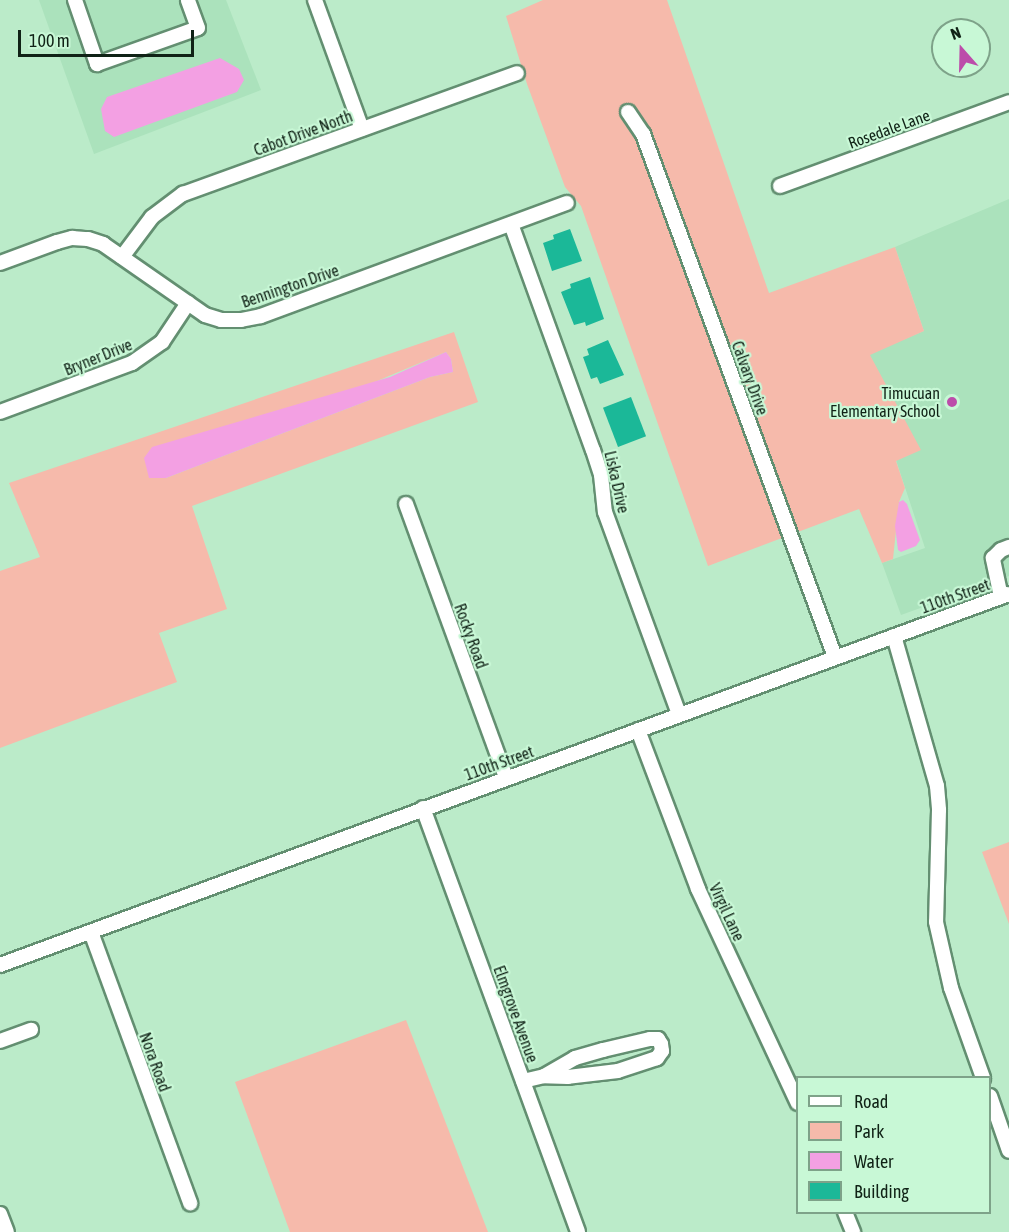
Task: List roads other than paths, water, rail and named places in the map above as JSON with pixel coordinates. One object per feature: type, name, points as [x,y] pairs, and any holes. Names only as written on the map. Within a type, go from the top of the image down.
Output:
[{"type":"street","points":[[75,0],[97,64],[198,28],[188,0]]},
{"type":"street","points":[[315,0],[362,129]]},
{"type":"street","name":"Cabot Drive North","points":[[122,258],[152,217],[183,194],[517,73]]},
{"type":"street","name":"Rosedale Lane","points":[[780,186],[1009,102]]},
{"type":"street","name":"Calvary Drive","points":[[628,112],[644,134],[835,657]]},
{"type":"street","name":"Bennington Drive","points":[[0,263],[72,238],[103,244],[205,315],[221,320],[241,320],[261,316],[567,203]]},
{"type":"street","name":"Liska Drive","points":[[511,224],[593,450],[601,475],[605,512],[679,714]]},
{"type":"street","name":"Bryner Drive","points":[[0,412],[132,363],[162,342],[188,303]]},
{"type":"street","name":"Rocky Road","points":[[406,504],[506,778]]},
{"type":"street","points":[[1005,595],[993,558],[1001,550],[1009,547]]},
{"type":"street","name":"110th Street","points":[[0,965],[1005,595]]},
{"type":"street","points":[[894,636],[937,786],[939,810],[936,922],[951,988],[983,1076]]},
{"type":"street","name":"Virgil Lane","points":[[638,730],[698,890],[796,1099]]},
{"type":"street","name":"Elmgrove Avenue","points":[[423,808],[578,1232]]},
{"type":"street","name":"Nora Road","points":[[91,932],[190,1203]]},
{"type":"street","points":[[0,1041],[32,1030]]},
{"type":"street","points":[[523,1081],[544,1076],[568,1077],[618,1071],[657,1058],[663,1051],[658,1039],[650,1039],[575,1058],[544,1076]]},
{"type":"street","points":[[991,1099],[1009,1151]]},
{"type":"street","points":[[0,1214],[7,1232]]},
{"type":"street","points":[[846,1214],[853,1232]]},
{"type":"water","points":[[220,58],[239,69],[244,80],[237,92],[114,137],[105,131],[101,109],[107,97]]},
{"type":"water","points":[[446,352],[451,359],[453,372],[430,377],[166,478],[149,478],[144,458],[152,447],[390,377]]},
{"type":"water","points":[[903,500],[907,504],[920,540],[916,546],[901,552],[898,550],[895,526],[899,502]]},
{"type":"place","name":"Timucuan Elementary School","points":[[952,402]]}]
